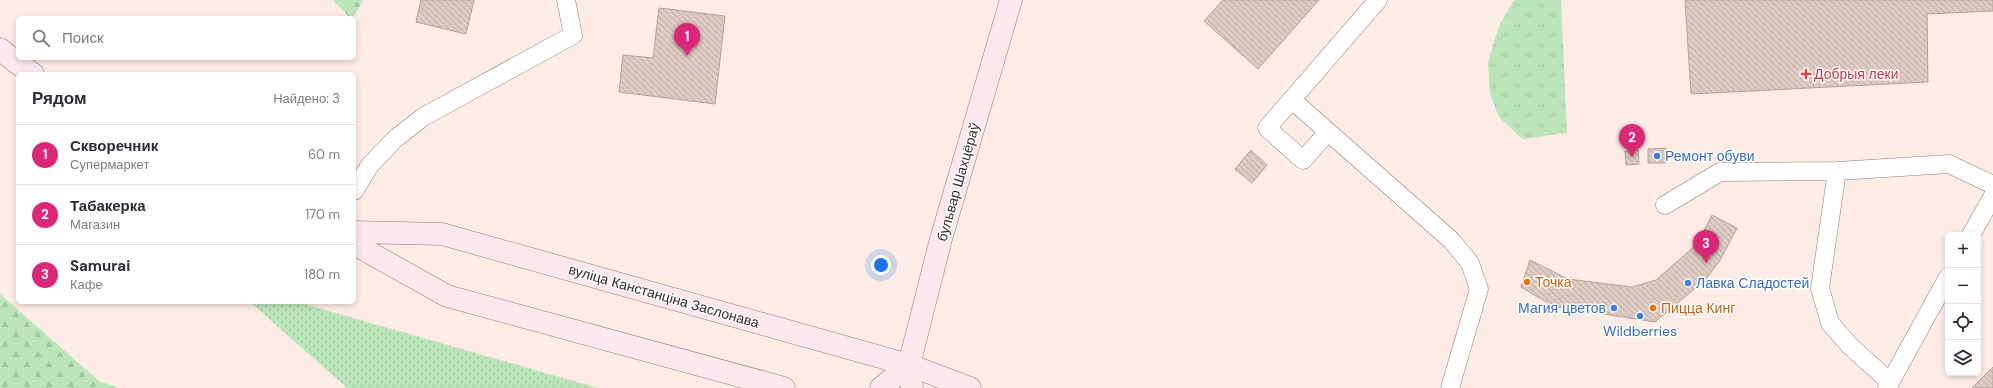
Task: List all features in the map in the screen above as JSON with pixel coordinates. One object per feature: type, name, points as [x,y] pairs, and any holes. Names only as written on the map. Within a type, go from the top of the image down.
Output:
[{"type":"main road","name":"бульвар Шахцёраў","points":[[908,365],[941,239],[1010,0]]},
{"type":"main road","points":[[0,49],[30,72]]},
{"type":"main road","name":"вуліца Канстанціна Заслонава","points":[[356,232],[442,234],[908,365],[970,388]]},
{"type":"main road","points":[[356,245],[447,296],[784,388]]},
{"type":"main road","points":[[881,388],[908,365]]},
{"type":"main road","points":[[908,365],[912,388]]},
{"type":"lane","points":[[356,188],[370,165],[396,139],[423,117],[573,36],[566,0]]},
{"type":"lane","points":[[1328,132],[1303,160],[1267,128],[1378,0]]},
{"type":"lane","points":[[1292,100],[1451,240],[1470,263],[1480,289],[1450,388]]},
{"type":"lane","points":[[1665,205],[1720,172],[1837,171],[1949,164],[1993,185]]},
{"type":"lane","points":[[1837,171],[1820,288],[1830,323],[1888,385],[1945,282]]},
{"type":"lane","points":[[1973,232],[1993,196]]},
{"type":"green space","points":[[333,0],[363,0],[354,16],[348,16]]},
{"type":"green space","points":[[1514,0],[1561,0],[1567,133],[1522,139],[1499,117],[1490,94],[1488,63],[1500,24]]},
{"type":"green space","points":[[0,294],[99,381],[119,388],[0,388]]},
{"type":"green space","points":[[252,304],[304,304],[598,388],[347,388]]},
{"type":"building","points":[[421,0],[474,0],[466,34],[416,22]]},
{"type":"building","points":[[1223,0],[1319,0],[1258,69],[1204,21]]},
{"type":"building","points":[[1685,0],[1993,0],[1993,11],[1927,14],[1928,82],[1691,94]]},
{"type":"building","points":[[659,8],[725,16],[715,104],[619,92],[623,55],[653,58]]},
{"type":"building","name":"Ремонт обуви","points":[[1666,148],[1666,163],[1648,163],[1648,149]]},
{"type":"building","points":[[1251,150],[1267,165],[1252,183],[1235,169]]},
{"type":"building","points":[[1638,150],[1639,164],[1626,165],[1625,151]]},
{"type":"building","points":[[1712,215],[1737,228],[1719,262],[1705,280],[1655,322],[1553,306],[1521,287],[1530,260],[1568,279],[1632,287],[1656,280],[1697,244]]},
{"type":"building","points":[[1993,367],[1993,388],[1972,388]]},
{"type":"place","name":"Скворечник","points":[[687,56]]},
{"type":"place","name":"Добрыя леки","points":[[1806,74]]},
{"type":"place","name":"Ремонт обуви","points":[[1657,156]]},
{"type":"place","name":"Табакерка","points":[[1632,157]]},
{"type":"place","name":"Samurai","points":[[1706,263]]},
{"type":"place","name":"Точка","points":[[1527,282]]},
{"type":"place","name":"Лавка Сладостей","points":[[1688,283]]},
{"type":"place","name":"Магия цветов","points":[[1614,308]]},
{"type":"place","name":"Пицца Кинг","points":[[1653,308]]},
{"type":"place","name":"Wildberries","points":[[1640,316]]}]
